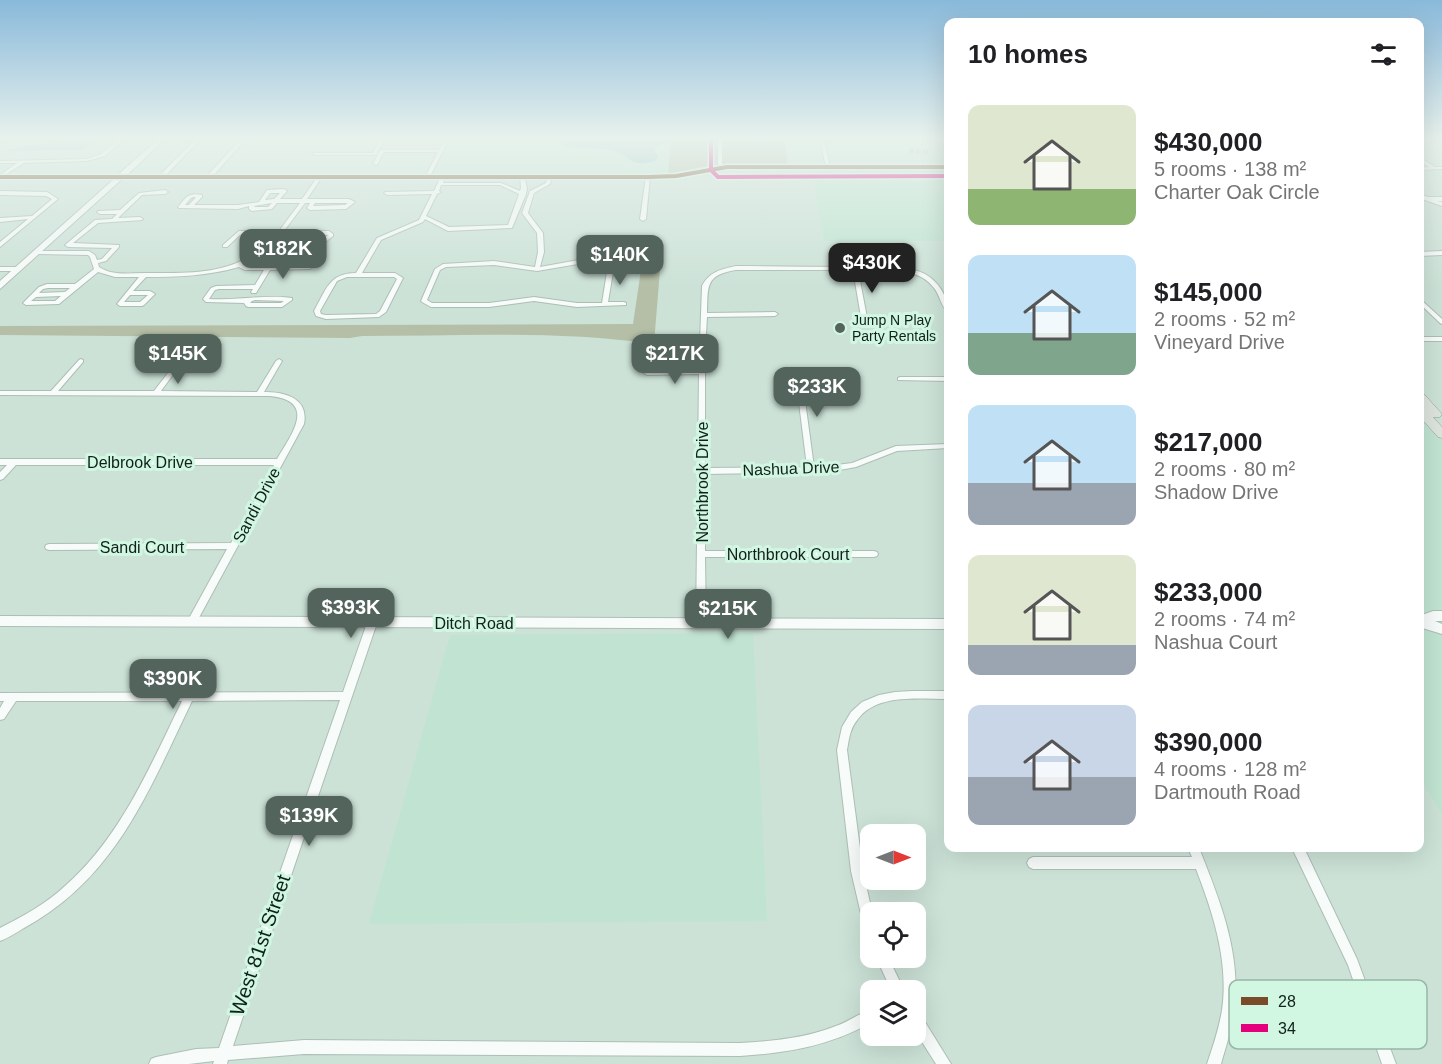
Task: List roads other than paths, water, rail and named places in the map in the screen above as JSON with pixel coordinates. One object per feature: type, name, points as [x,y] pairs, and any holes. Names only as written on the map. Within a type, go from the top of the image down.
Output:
[{"type":"main road","points":[[1424,401],[1442,420]]},
{"type":"main road","points":[[1424,414],[1442,434]]},
{"type":"street","points":[[0,286],[108,189]]},
{"type":"street","points":[[97,270],[112,274],[196,274],[238,264],[262,251],[312,189]]},
{"type":"street","points":[[417,223],[415,221],[434,189]]},
{"type":"street","points":[[387,193],[432,193],[446,189]]},
{"type":"street","points":[[512,189],[523,194]]},
{"type":"street","points":[[423,216],[448,229],[509,228],[525,189]]},
{"type":"street","points":[[537,269],[541,235],[525,213],[532,192],[539,189]]},
{"type":"street","points":[[643,219],[647,189]]},
{"type":"street","points":[[254,204],[252,209],[267,209],[284,191],[271,191],[261,202]]},
{"type":"street","points":[[114,219],[142,193],[165,192]]},
{"type":"street","points":[[0,193],[44,194],[54,197],[53,202],[0,245]]},
{"type":"street","points":[[358,275],[379,239],[417,223],[423,216],[432,193]]},
{"type":"street","points":[[1424,198],[1442,201]]},
{"type":"street","points":[[190,207],[236,207],[277,201],[313,201],[349,201],[352,202],[345,208],[310,208],[313,201]]},
{"type":"street","points":[[100,212],[122,212]]},
{"type":"street","points":[[0,220],[35,217]]},
{"type":"street","points":[[94,262],[104,260],[117,246],[68,245],[92,223],[114,219],[140,219]]},
{"type":"street","points":[[225,246],[239,233],[290,233],[328,233],[331,235],[323,241],[285,240],[290,233]]},
{"type":"street","points":[[38,252],[84,252],[93,256],[97,270]]},
{"type":"street","points":[[1424,254],[1442,253]]},
{"type":"street","points":[[238,264],[245,268],[308,268],[318,255]]},
{"type":"street","points":[[605,304],[611,266],[614,261],[584,261],[537,269],[494,263],[442,266],[438,269],[424,301],[426,304],[487,305],[536,299],[574,305],[624,304]]},
{"type":"street","points":[[257,287],[218,287],[213,289],[206,299],[208,301],[252,299],[290,299],[282,305],[248,305],[252,299],[268,268]]},
{"type":"street","name":"Northbrook Drive","points":[[701,624],[702,372],[707,280],[716,273],[739,268],[855,268]]},
{"type":"street","points":[[865,323],[855,268],[906,270],[922,275],[936,283],[944,301]]},
{"type":"street","points":[[0,270],[17,270]]},
{"type":"street","points":[[76,286],[45,286],[26,304],[57,303],[97,270]]},
{"type":"street","points":[[128,293],[145,274]]},
{"type":"street","points":[[358,275],[399,277],[384,312],[370,317],[317,315],[317,311],[337,278],[358,275]]},
{"type":"street","points":[[34,295],[67,294]]},
{"type":"street","points":[[1424,305],[1442,322]]},
{"type":"street","points":[[705,315],[775,314]]},
{"type":"street","points":[[1424,339],[1442,339]]},
{"type":"street","points":[[53,393],[81,361]]},
{"type":"street","points":[[156,394],[180,361]]},
{"type":"street","points":[[0,393],[259,394],[279,362]]},
{"type":"street","points":[[798,371],[811,470]]},
{"type":"street","points":[[647,373],[702,372]]},
{"type":"street","points":[[900,379],[944,379]]},
{"type":"street","name":"Sandi Drive","points":[[192,622],[300,424],[302,415],[297,403],[281,395],[259,394]]},
{"type":"street","name":"Nashua Drive","points":[[702,471],[811,470],[850,466],[896,448],[944,446]]},
{"type":"street","name":"Delbrook Drive","points":[[0,462],[280,462]]},
{"type":"street","points":[[0,477],[14,462]]},
{"type":"street","name":"Sandi Court","points":[[49,547],[234,546]]},
{"type":"street","name":"Northbrook Court","points":[[702,554],[873,554]]},
{"type":"street","points":[[1424,620],[1433,616],[1442,616]]},
{"type":"street","name":"Ditch Road","points":[[0,621],[944,624]]},
{"type":"street","name":"West 81st Street","points":[[221,1059],[372,623]]},
{"type":"street","points":[[1424,624],[1442,629]]},
{"type":"street","points":[[863,902],[859,886],[842,750],[845,730],[855,713],[871,702],[886,697],[944,695]]},
{"type":"street","points":[[0,935],[40,913],[67,894],[109,849],[126,822],[189,696]]},
{"type":"street","points":[[0,697],[347,696]]},
{"type":"street","points":[[0,716],[13,697]]},
{"type":"street","points":[[1196,852],[1221,920],[1229,958],[1228,1018],[1214,1064]]},
{"type":"street","points":[[1300,852],[1359,980]]},
{"type":"street","points":[[1033,864],[1200,863]]},
{"type":"street","points":[[156,1064],[184,1057],[221,1059],[304,1047],[731,1050],[774,1046],[832,1035],[860,1023]]},
{"type":"street","points":[[926,1036],[944,1064]]},
{"type":"street","points":[[1384,1049],[1389,1064]]},
{"type":"place","name":"Jump N Play Party Rentals","points":[[840,328]]}]
